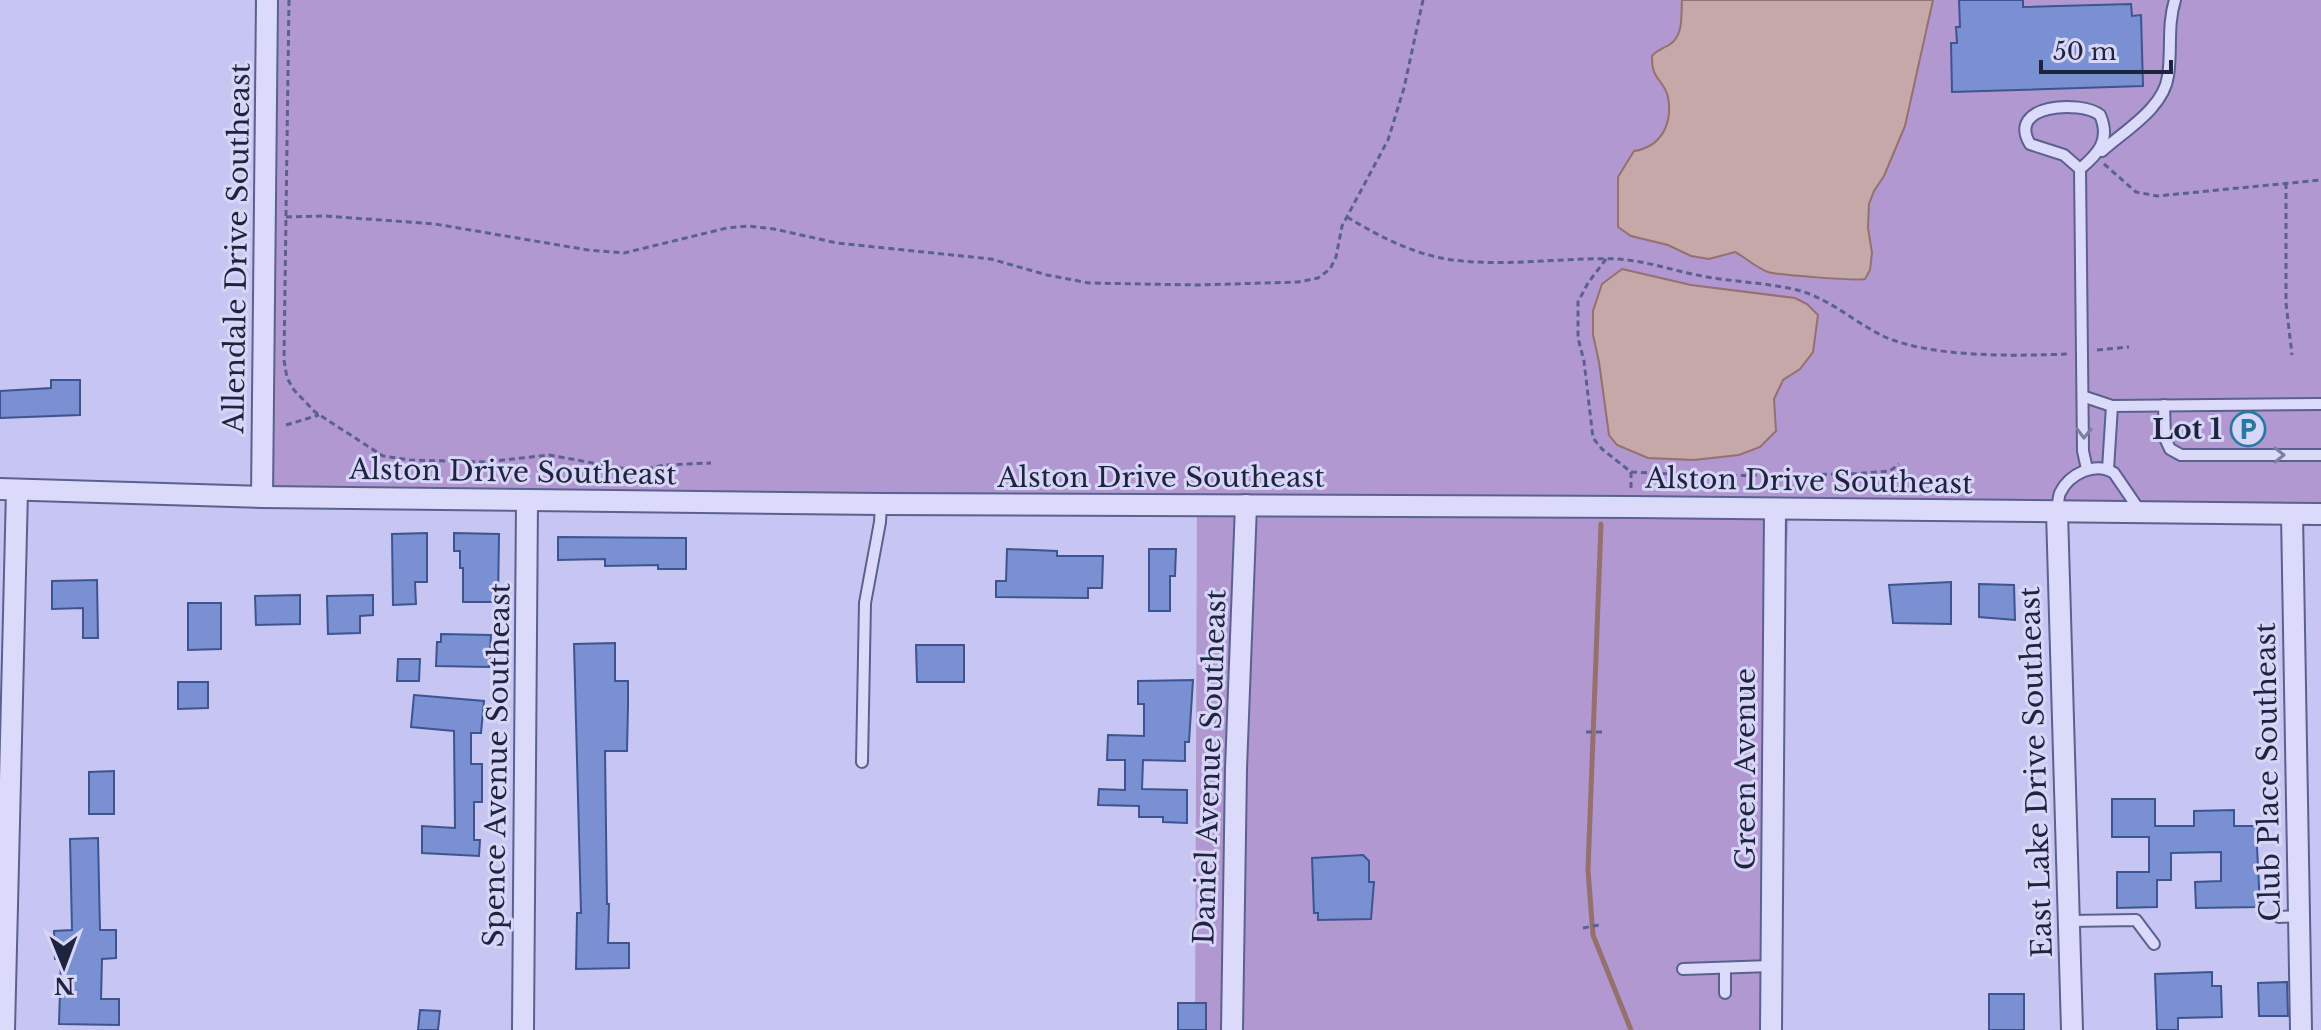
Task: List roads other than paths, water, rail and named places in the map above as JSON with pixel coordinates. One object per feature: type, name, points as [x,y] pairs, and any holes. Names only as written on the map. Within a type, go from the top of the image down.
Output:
[{"type":"street","name":"Allendale Drive Southeast","points":[[262,497],[267,0]]},
{"type":"street","name":"Alston Drive Southeast","points":[[8,490],[262,497],[881,504],[2321,514]]},
{"type":"street","points":[[4,1030],[8,490]]},
{"type":"street","name":"Spence Avenue Southeast","points":[[523,1030],[527,500]]},
{"type":"street","name":"Daniel Avenue Southeast","points":[[1232,1030],[1236,769],[1246,505]]},
{"type":"street","name":"Green Avenue","points":[[1771,1030],[1775,509]]},
{"type":"street","name":"East Lake Drive Southeast","points":[[2057,512],[2072,1030]]},
{"type":"street","name":"Club Place Southeast","points":[[2292,514],[2289,917],[2301,1030]]},
{"type":"lane","points":[[2080,169],[2150,109],[2165,90],[2171,14],[2175,0]]},
{"type":"lane","points":[[2087,469],[2083,451],[2085,397],[2080,169],[2064,155],[2030,144],[2026,126],[2033,115],[2043,109],[2085,108],[2094,111],[2100,115],[2105,131],[2098,154]]},
{"type":"lane","points":[[2085,397],[2112,406],[2321,404]]},
{"type":"lane","points":[[2164,405],[2165,438],[2170,449],[2181,455],[2321,455]]},
{"type":"lane","points":[[2108,469],[2112,406]]},
{"type":"lane","points":[[2057,512],[2060,493],[2074,476],[2087,469],[2108,469],[2114,473],[2141,513]]},
{"type":"lane","points":[[862,762],[865,603],[881,504]]},
{"type":"lane","points":[[2069,921],[2136,920],[2154,944]]},
{"type":"lane","points":[[1683,969],[1771,966]]},
{"type":"lane","points":[[1725,968],[1725,993]]},
{"type":"waterway","points":[[1601,524],[1588,870],[1593,935],[1631,1030]]},
{"type":"place","name":"Lot 1","points":[[2248,429]]}]
